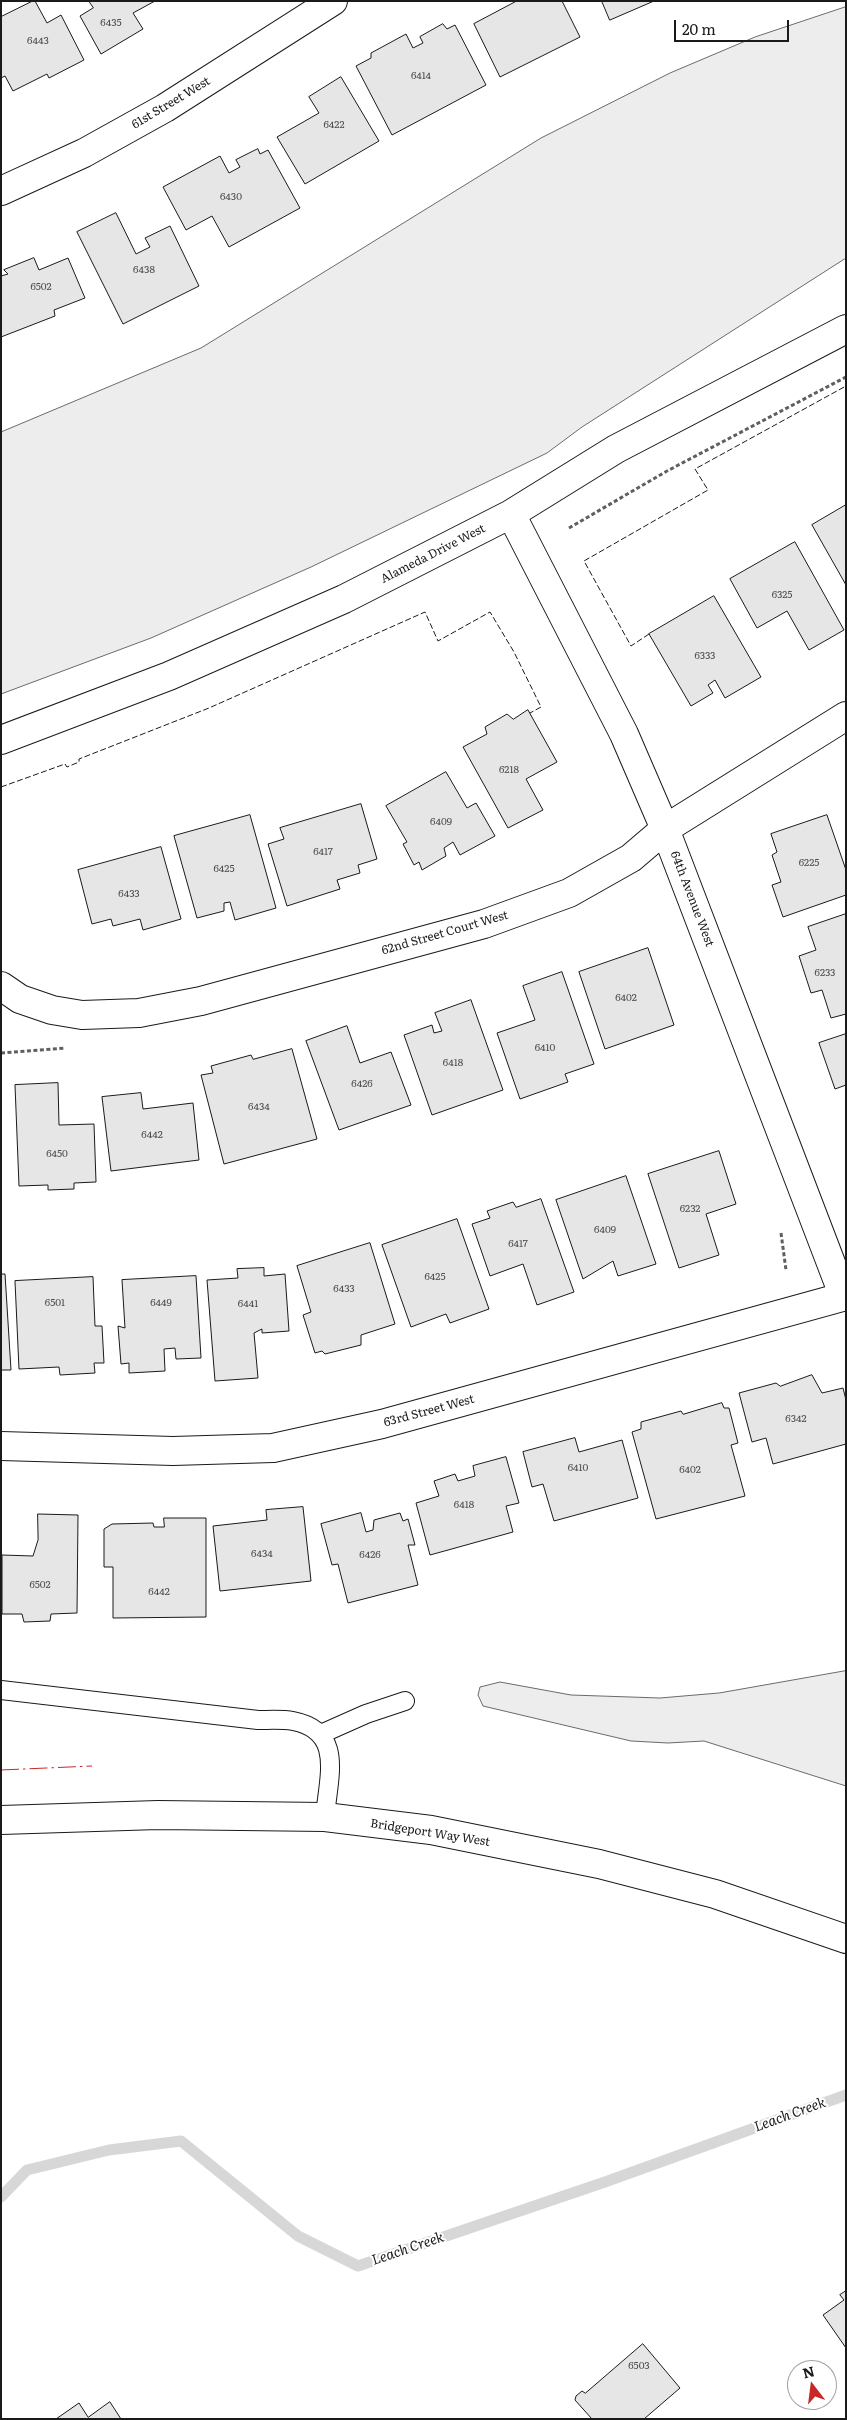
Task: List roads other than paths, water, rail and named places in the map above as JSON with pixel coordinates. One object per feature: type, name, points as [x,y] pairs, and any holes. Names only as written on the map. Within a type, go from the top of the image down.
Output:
[{"type":"street","name":"61st Street West","points":[[1,190],[84,153],[165,108],[333,1]]},
{"type":"street","name":"Alameda Drive West","points":[[1,740],[169,676],[344,599],[511,514],[616,449],[846,329]]},
{"type":"street","name":"64th Avenue West","points":[[511,514],[624,734],[665,829],[845,1296]]},
{"type":"street","name":"62nd Street Court West","points":[[1,986],[20,999],[52,1010],[82,1015],[139,1012],[201,1001],[484,924],[569,894],[631,858],[665,829],[846,716]]},
{"type":"street","name":"63rd Street West","points":[[1,1446],[173,1451],[273,1448],[382,1424],[845,1296]]},
{"type":"street","name":"Bridgeport Way West","points":[[1,1820],[158,1815],[325,1817],[431,1830],[600,1864],[715,1894],[846,1939]]},
{"type":"lane","points":[[1,1690],[258,1720],[292,1721],[306,1725],[321,1734],[331,1752],[325,1817]]},
{"type":"lane","points":[[321,1734],[366,1714],[405,1701]]},
{"type":"waterway","name":"Leach Creek","points":[[1,2197],[27,2170],[109,2150],[181,2141],[298,2236],[358,2266],[605,2182],[846,2095]]}]
